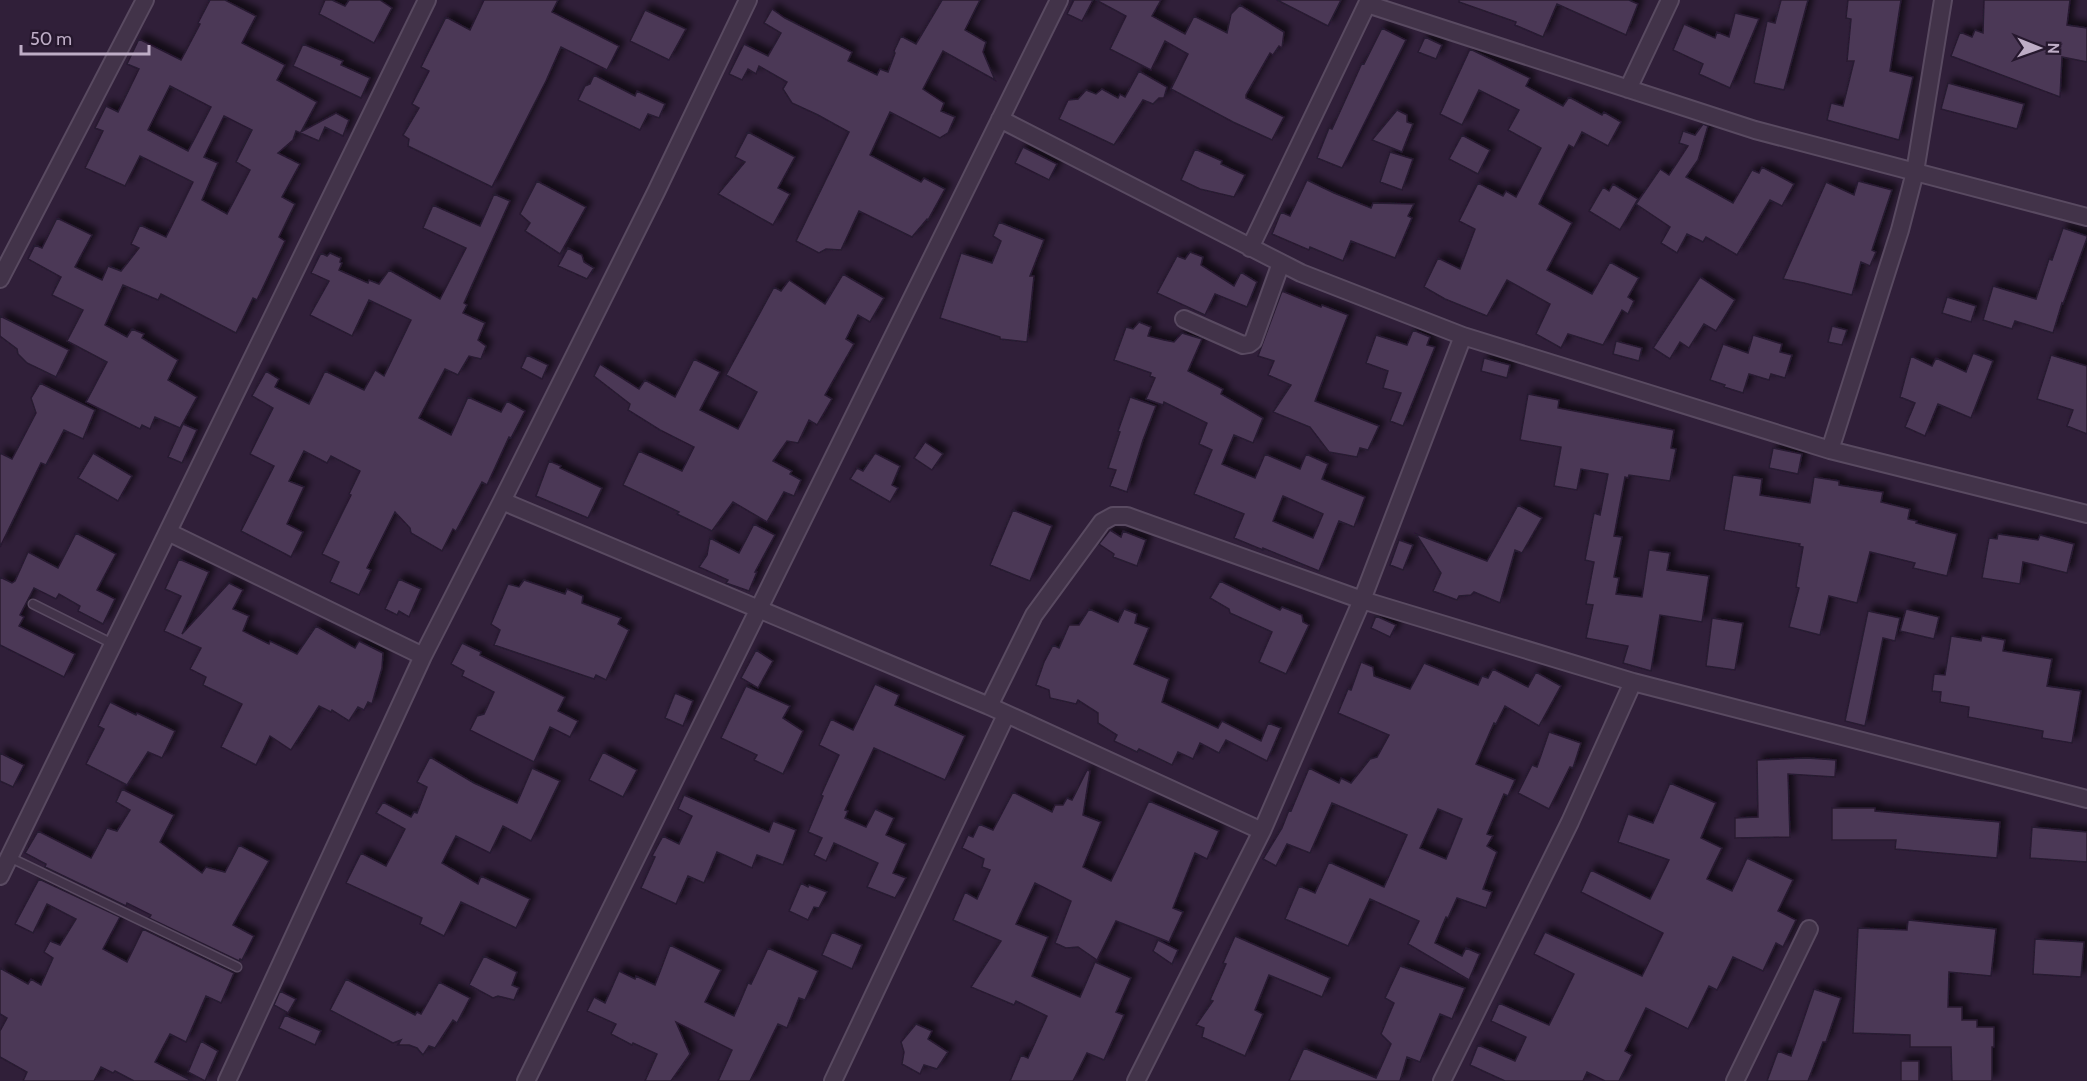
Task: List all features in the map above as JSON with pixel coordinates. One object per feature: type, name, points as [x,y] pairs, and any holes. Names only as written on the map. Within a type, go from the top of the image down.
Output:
[{"type":"street","points":[[0,279],[145,0]]},
{"type":"street","points":[[0,876],[111,643],[168,532],[427,0]]},
{"type":"street","points":[[227,1081],[423,656],[656,192],[748,0]]},
{"type":"street","points":[[526,1081],[1059,0]]},
{"type":"street","points":[[1628,89],[1670,0]]},
{"type":"street","points":[[1830,450],[1900,230],[1916,172],[1943,0]]},
{"type":"street","points":[[1250,248],[1368,2],[1755,130],[2087,217]]},
{"type":"street","points":[[999,119],[1301,273],[1463,336],[1830,450],[2087,513]]},
{"type":"street","points":[[1184,319],[1243,345],[1249,345],[1253,341],[1281,263]]},
{"type":"street","points":[[1136,1081],[1262,831],[1362,600],[1463,336]]},
{"type":"street","points":[[502,501],[989,706],[1262,831]]},
{"type":"street","points":[[989,706],[1034,615],[1102,522],[1113,516],[1127,516],[1362,600],[1634,682],[2087,799]]},
{"type":"street","points":[[168,532],[423,656]]},
{"type":"street","points":[[1442,1081],[1570,822],[1634,682]]},
{"type":"street","points":[[833,1081],[1006,715]]},
{"type":"street","points":[[1735,1081],[1809,929]]},
{"type":"lane","points":[[33,604],[111,643]]},
{"type":"lane","points":[[9,857],[237,968]]},
{"type":"building","points":[[210,0],[225,0],[256,16],[242,43],[285,65],[277,80],[317,102],[301,132],[336,113],[349,120],[343,136],[325,127],[319,141],[296,131],[293,140],[278,153],[300,164],[282,197],[295,204],[279,237],[285,241],[257,300],[253,298],[236,333],[161,294],[158,300],[123,285],[105,325],[127,337],[132,329],[144,334],[142,338],[178,360],[168,380],[197,397],[180,428],[155,417],[150,429],[142,425],[140,429],[86,402],[107,362],[67,341],[83,310],[52,295],[61,277],[28,259],[35,245],[42,248],[57,218],[92,235],[75,267],[102,280],[108,266],[121,271],[139,248],[131,244],[140,225],[166,237],[193,182],[140,156],[125,186],[85,168],[103,131],[95,128],[106,106],[118,112],[139,69],[127,64],[139,39],[181,60],[200,24],[198,23]],"holes":[[[170,86],[211,107],[188,151],[148,130]],[[224,116],[252,130],[236,162],[250,170],[227,214],[202,200],[218,163],[204,157]]]},
{"type":"building","points":[[325,0],[332,0],[345,6],[349,0],[380,0],[392,8],[374,43],[319,14]]},
{"type":"building","points":[[484,0],[558,0],[552,12],[619,46],[607,70],[561,47],[492,187],[408,146],[409,139],[403,135],[419,108],[412,104],[429,71],[421,67],[446,17],[470,30]]},
{"type":"building","points":[[942,0],[980,0],[965,30],[986,42],[983,52],[995,80],[943,51],[923,89],[944,103],[941,111],[955,117],[948,133],[940,138],[890,112],[870,155],[921,182],[924,178],[945,189],[928,220],[912,237],[859,211],[841,250],[826,249],[819,253],[796,241],[849,132],[792,103],[783,89],[787,82],[759,66],[756,74],[748,69],[742,80],[729,74],[744,44],[768,56],[781,33],[764,23],[772,9],[852,52],[848,61],[877,75],[880,69],[888,72],[901,36],[916,44]]},
{"type":"building","points":[[1074,0],[1093,0],[1082,21],[1067,14]]},
{"type":"building","points":[[1096,0],[1161,0],[1152,16],[1185,34],[1194,16],[1227,33],[1231,14],[1240,5],[1284,32],[1282,48],[1279,46],[1273,55],[1270,53],[1246,95],[1246,98],[1284,117],[1272,140],[1171,89],[1188,54],[1165,41],[1151,70],[1110,49],[1126,16]]},
{"type":"building","points":[[1277,0],[1341,0],[1328,26]]},
{"type":"building","points":[[1459,0],[1629,0],[1638,4],[1626,35],[1557,4],[1543,37],[1515,25],[1516,22],[1459,2]]},
{"type":"building","points":[[1781,0],[1808,0],[1784,90],[1754,83],[1767,21],[1775,23]]},
{"type":"building","points":[[1848,0],[1901,0],[1890,71],[1913,77],[1899,140],[1827,120],[1831,103],[1843,106],[1854,61],[1847,61],[1851,19],[1846,18]]},
{"type":"building","points":[[1984,0],[2070,0],[2067,25],[2087,28],[2087,62],[2062,57],[2060,97],[1951,56],[1960,32],[1972,37],[1975,30],[1983,33]]},
{"type":"building","points":[[645,10],[686,29],[669,60],[630,41]]},
{"type":"building","points":[[1735,13],[1759,19],[1730,88],[1699,74],[1703,64],[1673,50],[1684,24],[1715,38],[1717,32],[1729,37]]},
{"type":"building","points":[[1382,28],[1406,40],[1342,168],[1317,158],[1329,128],[1332,129],[1362,63],[1364,64]]},
{"type":"building","points":[[1425,37],[1442,45],[1436,59],[1418,52]]},
{"type":"building","points":[[303,44],[343,61],[341,65],[370,78],[361,98],[293,66]]},
{"type":"building","points":[[1470,49],[1530,78],[1526,86],[1563,106],[1569,97],[1602,115],[1604,112],[1621,122],[1608,146],[1582,132],[1574,148],[1569,145],[1539,204],[1572,223],[1547,270],[1592,294],[1610,262],[1639,278],[1628,297],[1634,301],[1628,314],[1622,310],[1603,345],[1568,334],[1561,348],[1536,334],[1550,304],[1507,280],[1487,316],[1445,299],[1424,287],[1438,258],[1460,269],[1475,229],[1459,221],[1478,183],[1503,196],[1506,191],[1516,197],[1541,148],[1508,130],[1519,110],[1479,90],[1462,125],[1440,114]]},
{"type":"building","points":[[1139,71],[1167,87],[1164,98],[1159,98],[1153,104],[1143,100],[1114,145],[1059,119],[1068,100],[1078,99],[1086,90],[1096,94],[1102,89],[1118,98],[1120,94],[1125,97]]},
{"type":"building","points":[[594,75],[635,96],[637,91],[665,104],[659,118],[648,114],[640,130],[578,100]]},
{"type":"building","points":[[1948,83],[2024,104],[2017,129],[1941,109]]},
{"type":"building","points":[[1397,110],[1407,115],[1407,122],[1413,124],[1402,152],[1372,140]]},
{"type":"building","points":[[1703,124],[1708,126],[1698,160],[1686,177],[1733,203],[1752,170],[1759,173],[1762,167],[1794,184],[1782,206],[1770,200],[1737,255],[1706,237],[1703,242],[1687,234],[1677,253],[1661,243],[1670,227],[1636,204],[1660,169],[1669,175],[1688,146],[1679,143],[1683,131],[1695,135]]},
{"type":"building","points":[[748,132],[795,157],[778,188],[790,194],[773,225],[718,194],[745,162],[735,157]]},
{"type":"building","points":[[1462,135],[1490,150],[1478,174],[1449,159]]},
{"type":"building","points":[[1023,147],[1057,164],[1049,180],[1015,163]]},
{"type":"building","points":[[1195,149],[1222,161],[1221,164],[1245,175],[1234,197],[1200,189],[1181,180]]},
{"type":"building","points":[[1390,152],[1413,159],[1402,190],[1380,182]]},
{"type":"building","points":[[1307,180],[1371,208],[1373,203],[1414,204],[1408,216],[1412,218],[1395,258],[1351,241],[1343,261],[1310,247],[1309,250],[1272,234],[1281,212],[1290,216]]},
{"type":"building","points":[[537,181],[586,207],[560,254],[525,231],[530,223],[520,214]]},
{"type":"building","points":[[1858,181],[1892,190],[1872,250],[1876,252],[1870,266],[1861,262],[1852,295],[1783,279],[1826,182],[1854,195]]},
{"type":"building","points":[[1613,184],[1638,199],[1620,230],[1589,211],[1603,187],[1609,191]]},
{"type":"building","points":[[494,194],[510,201],[464,303],[467,305],[463,313],[485,323],[478,340],[486,346],[481,359],[469,356],[458,375],[445,369],[419,418],[451,435],[468,397],[501,412],[507,401],[525,411],[511,438],[509,437],[487,485],[482,482],[456,531],[453,529],[442,551],[411,533],[410,528],[395,512],[367,568],[371,570],[359,595],[330,582],[339,562],[322,554],[351,495],[349,494],[360,471],[331,456],[327,463],[304,451],[289,481],[304,487],[287,524],[303,532],[291,557],[241,531],[274,466],[250,454],[273,408],[252,396],[266,371],[279,379],[275,387],[309,404],[325,371],[364,390],[375,370],[384,376],[411,320],[369,300],[352,336],[310,315],[329,281],[311,273],[321,253],[327,256],[330,253],[341,258],[342,263],[339,270],[368,283],[369,280],[379,284],[389,270],[440,299],[466,248],[423,228],[433,205],[480,226]]},
{"type":"building","points":[[999,222],[1044,240],[1030,276],[1034,276],[1027,342],[1000,339],[1000,337],[940,318],[961,253],[992,263],[1001,241],[993,236]]},
{"type":"building","points":[[2063,228],[2087,236],[2087,238],[2053,333],[2015,321],[2012,329],[1983,320],[1993,286],[2036,299],[2049,259],[2052,260]]},
{"type":"building","points":[[568,248],[582,255],[584,262],[594,268],[587,279],[558,266]]},
{"type":"building","points":[[1190,252],[1203,257],[1201,265],[1234,286],[1241,272],[1257,282],[1247,307],[1215,294],[1205,315],[1157,293],[1177,256],[1185,259]]},
{"type":"building","points":[[843,274],[884,298],[870,322],[858,315],[846,339],[854,344],[825,395],[832,399],[817,425],[809,420],[798,443],[787,441],[773,461],[792,471],[790,474],[801,480],[794,496],[784,492],[767,522],[733,502],[712,531],[623,485],[639,451],[682,471],[694,447],[628,410],[630,404],[594,376],[600,364],[639,389],[645,380],[675,397],[694,359],[720,372],[700,410],[738,429],[757,392],[726,375],[774,287],[781,291],[789,280],[825,304]]},
{"type":"building","points":[[1700,277],[1735,300],[1716,331],[1704,324],[1689,348],[1680,342],[1670,359],[1653,348]]},
{"type":"building","points":[[1282,291],[1348,315],[1315,401],[1379,426],[1368,450],[1360,448],[1357,457],[1329,452],[1310,427],[1273,412],[1291,385],[1268,375],[1274,361],[1258,356]]},
{"type":"building","points":[[1947,297],[1976,306],[1971,322],[1942,313]]},
{"type":"building","points":[[0,316],[69,350],[56,377],[27,363],[18,354],[17,349],[0,336]]},
{"type":"building","points":[[1139,322],[1151,327],[1148,336],[1174,342],[1182,333],[1202,339],[1188,371],[1223,389],[1221,394],[1263,418],[1253,443],[1234,435],[1222,464],[1255,478],[1265,454],[1300,469],[1306,454],[1328,464],[1322,479],[1365,497],[1354,527],[1339,521],[1319,571],[1234,538],[1244,514],[1194,494],[1212,450],[1199,444],[1207,423],[1164,402],[1163,405],[1146,399],[1155,378],[1150,376],[1151,373],[1114,360],[1126,327],[1133,329]],"holes":[[[1283,496],[1323,514],[1313,538],[1273,521]]]},
{"type":"building","points":[[1832,326],[1847,330],[1842,345],[1828,342]]},
{"type":"building","points":[[1413,330],[1430,337],[1427,345],[1435,347],[1403,426],[1390,421],[1401,393],[1383,388],[1388,371],[1366,363],[1376,335],[1407,345]]},
{"type":"building","points":[[1753,335],[1782,344],[1780,352],[1792,355],[1785,378],[1771,374],[1769,380],[1749,374],[1743,393],[1710,380],[1723,344],[1748,353]]},
{"type":"building","points":[[1616,341],[1642,348],[1639,361],[1613,354]]},
{"type":"building","points":[[1973,353],[1993,361],[1971,418],[1938,404],[1925,436],[1905,427],[1915,403],[1900,397],[1911,356],[1932,366],[1936,358],[1966,372]]},
{"type":"building","points":[[527,355],[548,365],[542,379],[521,368]]},
{"type":"building","points":[[2051,355],[2087,366],[2087,434],[2067,426],[2073,410],[2037,399]]},
{"type":"building","points":[[1484,358],[1510,365],[1507,378],[1481,371]]},
{"type":"building","points":[[40,383],[95,410],[83,439],[64,430],[46,465],[41,463],[0,547],[0,453],[12,459],[36,413],[31,398]]},
{"type":"building","points":[[1528,394],[1559,400],[1558,408],[1674,430],[1671,448],[1676,449],[1670,481],[1629,475],[1628,478],[1625,477],[1614,536],[1622,537],[1614,577],[1619,578],[1616,594],[1642,597],[1649,550],[1670,553],[1667,570],[1709,576],[1702,622],[1660,615],[1651,671],[1623,663],[1628,646],[1586,638],[1593,605],[1586,604],[1594,562],[1585,560],[1594,513],[1600,515],[1608,474],[1581,469],[1577,490],[1554,486],[1561,447],[1520,440]]},
{"type":"building","points":[[1130,397],[1156,406],[1127,492],[1110,486],[1116,470],[1108,468]]},
{"type":"building","points":[[183,424],[197,430],[182,463],[168,457]]},
{"type":"building","points":[[925,442],[943,454],[932,470],[914,458]]},
{"type":"building","points":[[1773,448],[1802,454],[1798,474],[1769,468]]},
{"type":"building","points":[[93,453],[132,476],[118,501],[78,478]]},
{"type":"building","points":[[875,453],[900,466],[892,485],[898,488],[890,502],[850,479],[857,468],[863,471]]},
{"type":"building","points":[[549,461],[602,488],[588,518],[536,496]]},
{"type":"building","points":[[1733,475],[1762,479],[1760,495],[1810,503],[1814,477],[1839,481],[1839,485],[1883,492],[1881,502],[1910,509],[1908,519],[1957,534],[1947,576],[1913,568],[1915,563],[1870,552],[1857,603],[1829,596],[1820,635],[1789,627],[1799,588],[1796,587],[1803,547],[1799,546],[1800,544],[1724,530]]},
{"type":"building","points":[[1518,505],[1542,518],[1522,553],[1515,550],[1500,603],[1474,592],[1471,595],[1459,596],[1457,600],[1433,591],[1441,573],[1416,534],[1487,561]]},
{"type":"building","points":[[1013,510],[1052,526],[1030,581],[990,565]]},
{"type":"building","points":[[754,524],[775,535],[755,572],[757,572],[749,591],[726,583],[728,580],[699,567],[707,555],[710,538],[739,553]]},
{"type":"building","points":[[1110,530],[1121,537],[1123,531],[1146,540],[1137,566],[1113,557],[1114,554],[1099,544]]},
{"type":"building","points":[[76,533],[116,554],[97,590],[115,599],[103,624],[78,611],[80,606],[59,594],[56,599],[34,588],[20,615],[24,617],[19,626],[75,654],[64,677],[0,645],[0,577],[12,583],[15,581],[28,552],[58,568]]},
{"type":"building","points":[[1998,534],[2038,540],[2040,535],[2074,544],[2067,573],[2023,562],[2020,584],[1982,578],[1989,538],[1997,539]]},
{"type":"building","points":[[1399,540],[1413,545],[1403,570],[1390,565]]},
{"type":"building","points":[[179,559],[209,572],[182,634],[229,583],[243,590],[233,609],[249,616],[243,631],[269,644],[270,641],[297,654],[316,626],[355,648],[359,641],[383,653],[382,668],[372,704],[368,702],[364,710],[358,707],[349,721],[332,710],[331,712],[319,706],[291,750],[270,736],[256,765],[221,747],[242,704],[203,685],[206,677],[190,669],[201,648],[164,631],[181,596],[165,589]]},
{"type":"building","points":[[399,579],[421,589],[409,617],[399,611],[397,615],[385,609]]},
{"type":"building","points":[[524,580],[565,594],[567,589],[583,596],[582,603],[621,618],[618,624],[629,630],[606,680],[596,675],[594,679],[494,645],[500,630],[491,624],[508,584],[519,587]]},
{"type":"building","points":[[1220,581],[1280,610],[1282,607],[1302,615],[1303,622],[1309,625],[1286,674],[1259,662],[1272,632],[1230,613],[1229,609],[1210,598]]},
{"type":"building","points":[[1089,609],[1118,622],[1124,609],[1137,614],[1135,623],[1149,628],[1134,664],[1169,679],[1162,702],[1218,728],[1222,721],[1261,741],[1268,723],[1281,728],[1267,761],[1226,740],[1219,753],[1200,743],[1193,759],[1178,752],[1172,765],[1139,749],[1137,752],[1114,741],[1117,735],[1098,723],[1098,713],[1078,700],[1076,704],[1050,698],[1049,690],[1036,685],[1044,662],[1053,645],[1059,648],[1069,625],[1079,625]]},
{"type":"building","points":[[1906,609],[1939,617],[1934,639],[1900,631]]},
{"type":"building","points":[[1868,611],[1900,618],[1895,641],[1883,638],[1865,726],[1845,721]]},
{"type":"building","points":[[1376,616],[1396,625],[1390,637],[1371,628]]},
{"type":"building","points":[[1712,618],[1743,623],[1735,670],[1706,666]]},
{"type":"building","points":[[1951,636],[1981,641],[1982,636],[2005,640],[2003,651],[2052,659],[2047,686],[2081,691],[2072,743],[2042,738],[2043,731],[1968,717],[1969,707],[1940,702],[1941,692],[1932,691],[1934,674],[1945,675]]},
{"type":"building","points":[[462,643],[481,652],[480,655],[565,697],[558,711],[578,721],[570,737],[550,727],[534,762],[470,730],[477,716],[484,714],[494,692],[462,676],[464,671],[451,664]]},
{"type":"building","points":[[756,650],[773,661],[758,688],[741,678]]},
{"type":"building","points":[[1361,662],[1373,667],[1374,676],[1410,689],[1424,663],[1478,685],[1482,676],[1488,678],[1493,669],[1528,687],[1536,672],[1561,686],[1539,726],[1505,706],[1496,724],[1494,723],[1476,764],[1515,780],[1508,796],[1504,794],[1487,834],[1493,836],[1487,846],[1497,852],[1483,889],[1492,892],[1486,908],[1457,898],[1435,943],[1462,956],[1466,948],[1480,954],[1469,980],[1408,944],[1419,921],[1370,899],[1348,946],[1285,919],[1299,886],[1315,893],[1329,862],[1384,887],[1407,835],[1332,803],[1310,853],[1287,844],[1276,866],[1263,859],[1282,828],[1289,810],[1291,811],[1309,768],[1339,783],[1341,778],[1351,783],[1370,759],[1377,757],[1389,735],[1338,713],[1348,689],[1351,690]],"holes":[[[1438,809],[1462,819],[1446,859],[1420,848]]]},
{"type":"building","points":[[875,684],[899,695],[895,705],[965,736],[945,780],[874,748],[845,810],[848,811],[845,818],[866,827],[875,809],[894,818],[886,835],[906,844],[893,873],[906,878],[895,898],[867,887],[878,863],[834,843],[826,861],[814,855],[822,838],[808,832],[839,755],[819,745],[831,719],[853,730]]},
{"type":"building","points":[[746,686],[790,706],[783,718],[803,731],[783,774],[754,760],[757,755],[721,738]]},
{"type":"building","points":[[675,693],[693,701],[683,726],[665,718]]},
{"type":"building","points":[[110,702],[175,731],[162,758],[148,752],[127,785],[86,764],[104,729],[98,726]]},
{"type":"building","points":[[1549,732],[1581,743],[1573,768],[1570,767],[1549,809],[1518,793],[1532,765],[1537,767]]},
{"type":"building","points":[[603,752],[637,770],[623,797],[589,780]]},
{"type":"building","points":[[0,753],[24,765],[13,787],[0,781]]},
{"type":"building","points":[[430,757],[474,783],[517,803],[532,768],[560,781],[531,841],[503,826],[490,853],[456,836],[442,863],[478,884],[481,876],[530,899],[516,928],[461,902],[444,936],[420,924],[422,918],[346,883],[361,853],[386,866],[405,829],[376,813],[383,802],[411,817],[414,812],[417,813],[427,787],[417,782]]},
{"type":"building","points":[[1807,758],[1836,760],[1835,777],[1788,774],[1790,837],[1735,838],[1735,818],[1758,817],[1757,760]]},
{"type":"building","points":[[1087,770],[1090,771],[1083,815],[1101,822],[1083,867],[1111,881],[1149,801],[1219,831],[1207,859],[1195,853],[1173,908],[1183,912],[1169,942],[1116,921],[1097,960],[1078,947],[1066,948],[1055,943],[1071,901],[1035,883],[1016,924],[1048,937],[1032,976],[1080,997],[1095,962],[1131,978],[1116,1012],[1124,1015],[1104,1060],[1087,1053],[1073,1081],[1010,1081],[1021,1055],[1028,1058],[1047,1016],[1016,1001],[1014,1005],[971,987],[1001,941],[953,920],[965,892],[977,899],[990,870],[982,867],[984,859],[962,848],[968,835],[973,837],[979,824],[993,830],[1013,792],[1052,812],[1055,805],[1063,805],[1067,798],[1072,800]]},
{"type":"building","points":[[1670,783],[1716,803],[1701,838],[1722,848],[1707,879],[1732,891],[1747,858],[1793,880],[1778,911],[1796,920],[1783,947],[1776,943],[1763,971],[1733,957],[1717,990],[1709,986],[1688,1029],[1646,1008],[1625,1051],[1632,1055],[1619,1081],[1605,1081],[1587,1072],[1583,1081],[1505,1081],[1470,1065],[1478,1045],[1515,1061],[1526,1037],[1491,1021],[1499,1003],[1549,1025],[1574,974],[1534,954],[1545,932],[1642,976],[1663,933],[1581,892],[1591,870],[1650,899],[1669,860],[1618,842],[1628,814],[1653,823]]},
{"type":"building","points":[[122,789],[174,815],[160,842],[202,873],[206,867],[225,872],[239,845],[269,861],[233,925],[254,936],[242,960],[239,961],[149,918],[151,915],[127,903],[126,906],[45,867],[46,864],[25,853],[38,831],[91,858],[107,828],[117,831],[130,810],[116,802]]},
{"type":"building","points":[[684,795],[769,832],[773,821],[796,830],[783,865],[757,855],[752,868],[717,852],[704,883],[688,876],[676,904],[641,888],[655,857],[652,856],[663,836],[679,844],[692,816],[678,809]]},
{"type":"building","points":[[1832,808],[1875,808],[1875,811],[2000,822],[1997,858],[1895,849],[1896,840],[1832,840]]},
{"type":"building","points":[[2032,827],[2087,832],[2087,862],[2030,858]]},
{"type":"building","points":[[39,879],[120,917],[103,949],[127,962],[143,929],[234,973],[221,1003],[206,996],[186,1042],[170,1034],[155,1062],[192,1081],[134,1081],[101,1067],[94,1081],[23,1081],[27,1072],[0,1057],[0,1031],[7,1018],[0,1014],[0,968],[28,984],[31,979],[41,985],[53,958],[44,952],[50,941],[60,945],[76,919],[47,904],[33,933],[15,924]]},
{"type":"building","points":[[801,883],[827,892],[819,908],[814,907],[808,920],[789,911]]},
{"type":"building","points":[[1908,920],[1996,929],[1991,976],[1949,972],[1948,1007],[1962,1007],[1962,1020],[1977,1020],[1977,1027],[1994,1027],[1992,1081],[1952,1081],[1951,1047],[1910,1047],[1910,1035],[1853,1033],[1858,928],[1907,930]]},
{"type":"building","points":[[832,932],[862,945],[852,969],[822,955]]},
{"type":"building","points":[[1235,936],[1330,978],[1322,997],[1269,975],[1255,1010],[1263,1014],[1245,1056],[1202,1037],[1204,1028],[1196,1025],[1213,1001],[1210,1000],[1226,964],[1223,963]]},
{"type":"building","points":[[2035,939],[2084,942],[2081,977],[2033,974]]},
{"type":"building","points":[[1158,940],[1178,950],[1172,964],[1153,951]]},
{"type":"building","points":[[670,945],[721,970],[705,1002],[734,1016],[748,983],[751,984],[768,948],[818,971],[805,1000],[799,998],[787,1028],[778,1024],[750,1081],[718,1081],[732,1050],[676,1022],[690,1054],[671,1081],[645,1081],[657,1054],[611,1034],[616,1024],[587,1011],[594,997],[605,1003],[619,971],[655,985]]},
{"type":"building","points":[[484,956],[517,972],[512,985],[519,988],[514,1000],[498,996],[493,998],[469,985]]},
{"type":"building","points":[[1400,966],[1465,988],[1452,1019],[1440,1014],[1420,1062],[1407,1057],[1400,1081],[1289,1081],[1304,1048],[1376,1078],[1391,1044],[1381,1034],[1394,1003],[1385,998]]},
{"type":"building","points":[[346,979],[415,1015],[417,1012],[421,1014],[439,982],[470,998],[457,1023],[453,1020],[435,1048],[429,1046],[423,1055],[417,1048],[398,1045],[401,1040],[393,1043],[330,1010]]},
{"type":"building","points":[[1814,989],[1841,998],[1826,1042],[1823,1042],[1808,1081],[1767,1081],[1778,1051],[1791,1056]]},
{"type":"building","points":[[280,991],[296,999],[288,1013],[274,1005]]},
{"type":"building","points":[[285,1015],[321,1031],[315,1045],[279,1028]]},
{"type":"building","points":[[916,1024],[932,1031],[928,1039],[948,1052],[937,1069],[924,1065],[920,1074],[902,1064],[904,1052],[901,1042]]},
{"type":"building","points":[[201,1041],[218,1051],[205,1081],[188,1072]]},
{"type":"building","points":[[1901,1061],[1919,1061],[1919,1081],[1901,1081]]}]
